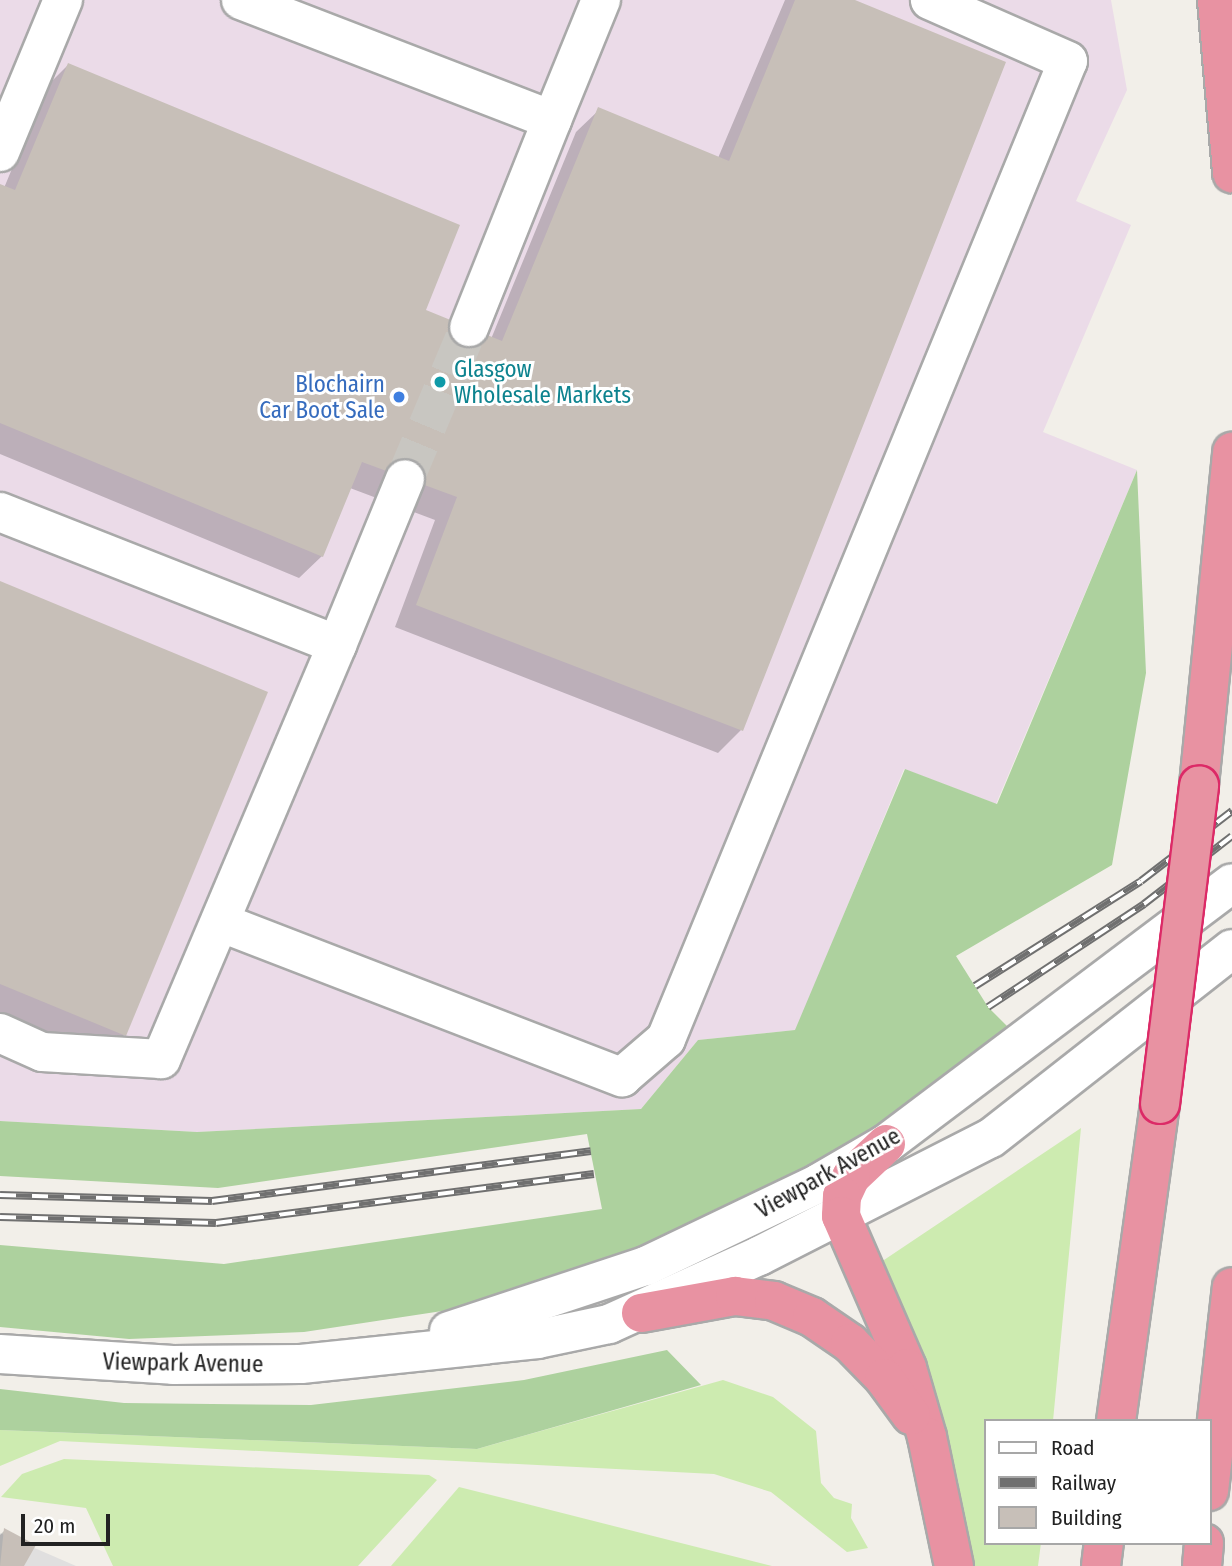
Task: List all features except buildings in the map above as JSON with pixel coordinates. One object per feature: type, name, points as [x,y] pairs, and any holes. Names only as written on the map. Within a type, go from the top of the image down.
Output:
[{"type":"highway","points":[[1217,0],[1232,173]]},
{"type":"highway","points":[[1116,1419],[1160,1104],[1199,785],[1232,452]]},
{"type":"highway","points":[[886,1144],[851,1177],[842,1196],[841,1216],[907,1368],[927,1437],[954,1566]]},
{"type":"highway","points":[[1211,1473],[1232,1287]]},
{"type":"highway","points":[[641,1313],[735,1296],[774,1301],[812,1317],[866,1359],[927,1437]]},
{"type":"highway","points":[[1101,1566],[1104,1545]]},
{"type":"highway","points":[[1202,1566],[1204,1545]]},
{"type":"street","points":[[0,152],[63,0]]},
{"type":"street","points":[[241,0],[552,120]]},
{"type":"street","points":[[468,327],[601,0]]},
{"type":"street","points":[[222,923],[622,1077],[666,1039],[1068,61],[930,0]]},
{"type":"street","points":[[0,1033],[42,1052],[161,1059],[222,923],[405,479]]},
{"type":"street","points":[[0,512],[337,645]]},
{"type":"street","name":"Viewpark Avenue","points":[[367,1357],[646,1266],[819,1183],[886,1144],[1232,883]]},
{"type":"street","name":"Viewpark Avenue","points":[[0,1354],[234,1366],[367,1357],[538,1339],[641,1313],[841,1216],[991,1138],[1232,949]]},
{"type":"shaded area","points":[[0,0],[1111,0],[1127,90],[1076,201],[1131,225],[1043,432],[1137,470],[996,804],[904,769],[796,1030],[698,1040],[641,1109],[197,1132],[0,1121]]},
{"type":"shaded area","points":[[0,1533],[76,1566],[0,1566]]},
{"type":"green space","points":[[1137,470],[1146,673],[1112,865],[956,956],[988,1007],[1011,1030],[825,1165],[691,1236],[508,1301],[304,1332],[129,1339],[0,1327],[0,1245],[224,1264],[602,1209],[587,1134],[218,1188],[0,1176],[0,1121],[197,1132],[641,1109],[698,1040],[795,1030],[905,769],[997,804]]},
{"type":"green space","points":[[1081,1128],[1053,1419],[984,1419],[984,1545],[1041,1545],[1038,1566],[972,1566],[958,1481],[941,1419],[881,1262]]},
{"type":"green space","points":[[667,1350],[701,1385],[477,1449],[0,1430],[0,1389],[124,1403],[311,1405],[524,1380]]},
{"type":"green space","points":[[723,1380],[773,1397],[816,1431],[821,1483],[834,1498],[852,1504],[851,1518],[868,1548],[847,1552],[771,1492],[714,1474],[60,1441],[0,1466],[0,1430],[477,1449]]},
{"type":"green space","points":[[64,1459],[429,1475],[437,1480],[358,1566],[113,1566],[86,1508],[1,1497],[22,1474]]},
{"type":"green space","points":[[459,1487],[772,1566],[391,1566]]},
{"type":"tunnel","points":[[405,479],[469,327]]},
{"type":"railway","points":[[975,986],[1141,881],[1232,811]]},
{"type":"railway","points":[[988,1007],[1144,904],[1232,836]]},
{"type":"railway","points":[[0,1195],[212,1201],[591,1151]]},
{"type":"railway","points":[[0,1217],[216,1223],[594,1174]]},
{"type":"place","name":"Glasgow Wholesale Markets","points":[[440,382]]},
{"type":"place","name":"Blochairn Car Boot Sale","points":[[399,397]]}]
